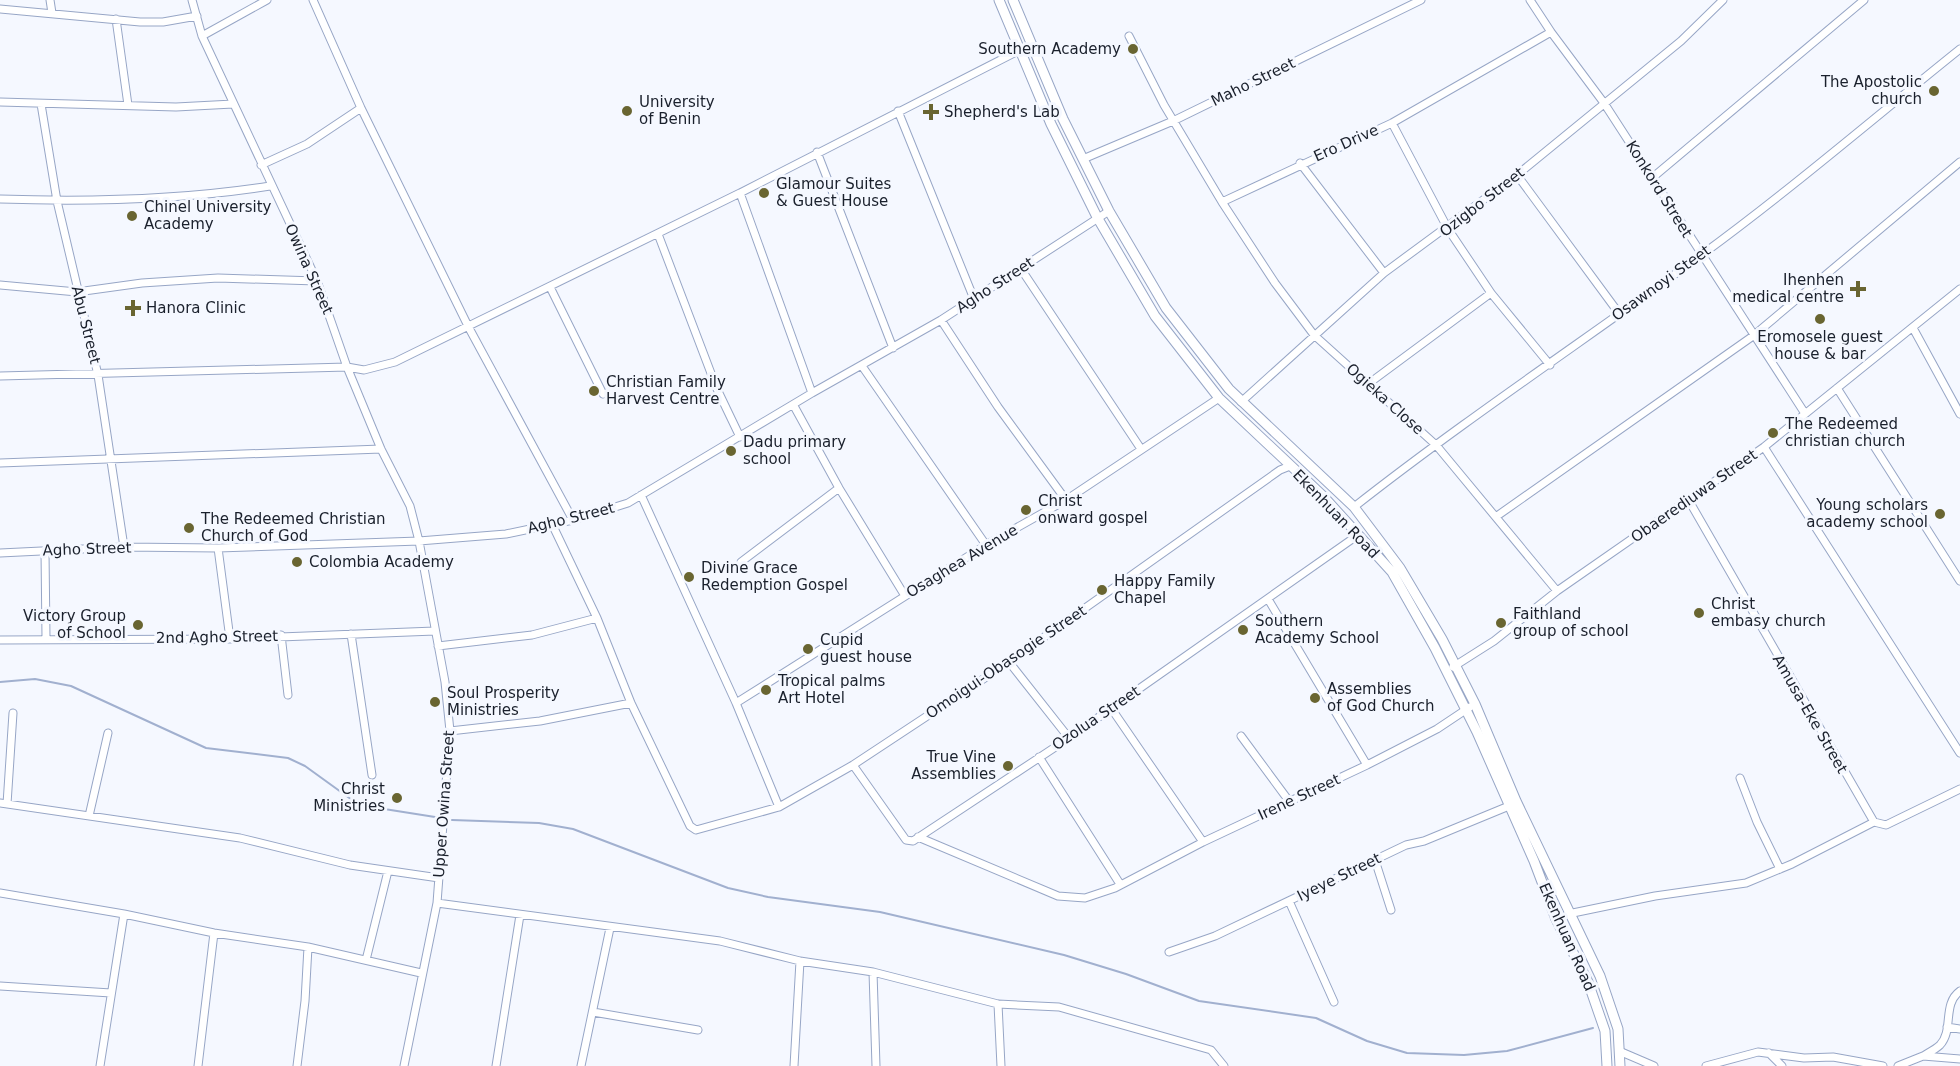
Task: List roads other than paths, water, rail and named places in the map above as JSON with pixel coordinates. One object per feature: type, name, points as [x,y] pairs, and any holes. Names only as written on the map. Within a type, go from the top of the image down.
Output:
[{"type":"main road","name":"Ekenhuan Road","points":[[999,0],[1018,51],[1097,218],[1155,316],[1219,398],[1329,503],[1392,572],[1452,668]]},
{"type":"main road","name":"Ekenhuan Road","points":[[1013,0],[1030,45],[1083,159],[1109,211],[1166,309],[1240,402],[1354,507],[1400,568],[1452,668],[1568,914],[1600,976],[1618,1029],[1620,1066]]},
{"type":"main road","name":"Ekenhuan Road","points":[[1471,707],[1556,920],[1588,982],[1605,1031],[1607,1066]]},
{"type":"street","points":[[50,0],[52,13]]},
{"type":"street","name":"Owina Street","points":[[192,0],[202,36],[270,186],[317,281],[347,367],[381,449],[410,506],[419,541]]},
{"type":"street","points":[[202,36],[267,0]]},
{"type":"street","points":[[313,0],[361,108],[469,328],[573,520]]},
{"type":"street","name":"Maho Street","points":[[1083,159],[1173,121],[1421,0]]},
{"type":"street","name":"Konkord Street","points":[[1530,0],[1604,103],[1804,412]]},
{"type":"street","name":"Ozigbo Street","points":[[1240,402],[1384,273],[1448,229],[1517,176],[1681,41],[1723,0]]},
{"type":"street","points":[[1652,178],[1864,0]]},
{"type":"street","points":[[0,9],[163,22],[197,16]]},
{"type":"street","points":[[116,19],[128,105]]},
{"type":"street","name":"Ero Drive","points":[[1222,202],[1392,123],[1551,32]]},
{"type":"street","points":[[1129,36],[1173,121],[1222,202]]},
{"type":"street","name":"Osawnoyi Steet","points":[[1354,507],[1436,445],[1551,365],[1618,312],[1701,255],[1960,49]]},
{"type":"street","points":[[0,376],[347,367],[364,370],[395,363],[740,193],[1018,51]]},
{"type":"street","points":[[0,102],[128,105],[233,104]]},
{"type":"street","name":"Abu Street","points":[[41,104],[57,201],[98,375],[124,546]]},
{"type":"street","points":[[261,165],[307,144],[361,108]]},
{"type":"street","points":[[898,111],[974,299]]},
{"type":"street","points":[[1392,123],[1448,229],[1491,293],[1551,365]]},
{"type":"street","points":[[817,152],[893,348]]},
{"type":"street","points":[[1497,516],[1753,336],[1960,162]]},
{"type":"street","points":[[1300,164],[1384,273]]},
{"type":"street","points":[[1517,176],[1618,312]]},
{"type":"street","points":[[0,199],[57,201],[213,195],[270,186]]},
{"type":"street","points":[[740,193],[812,393]]},
{"type":"street","name":"Ogieka Close","points":[[1222,202],[1275,283],[1314,336],[1436,445],[1557,591]]},
{"type":"street","name":"Agho Street","points":[[0,553],[124,546],[218,548],[419,541],[506,534],[573,520],[628,503],[794,406],[812,393],[941,320],[1109,211]]},
{"type":"street","points":[[658,234],[717,389],[740,438]]},
{"type":"street","points":[[1021,269],[1141,449]]},
{"type":"street","points":[[0,285],[77,292],[142,283],[219,278],[317,281]]},
{"type":"street","points":[[550,287],[603,394]]},
{"type":"street","name":"Obaerediuwa Street","points":[[1452,668],[1494,640],[1557,591],[1764,447],[1804,412],[1838,388],[1960,289]]},
{"type":"street","points":[[1368,384],[1491,293]]},
{"type":"street","points":[[941,320],[998,406],[1066,500]]},
{"type":"street","points":[[1912,328],[1960,414]]},
{"type":"street","points":[[862,366],[986,545]]},
{"type":"street","points":[[1838,388],[1960,581]]},
{"type":"street","name":"Osaghea Avenue","points":[[736,704],[986,545],[1066,500],[1219,398]]},
{"type":"street","points":[[794,406],[839,488],[905,596]]},
{"type":"street","points":[[1764,447],[1960,753]]},
{"type":"street","points":[[0,463],[381,449]]},
{"type":"street","name":"Omoigui-Obasogie Street","points":[[631,703],[690,826],[696,830],[705,829],[779,807],[853,765],[1009,662],[1280,470],[1290,466]]},
{"type":"street","points":[[741,562],[839,488]]},
{"type":"street","points":[[641,495],[736,704],[779,807]]},
{"type":"street","name":"Amusa-Eke Street","points":[[1688,499],[1874,822]]},
{"type":"street","points":[[450,731],[540,721],[631,703],[597,618],[552,524]]},
{"type":"street","name":"Ozolua Street","points":[[918,837],[1069,738],[1358,535]]},
{"type":"street","name":"Upper Owina Street","points":[[404,1066],[437,903],[450,731],[445,682],[419,541]]},
{"type":"street","points":[[218,548],[230,639]]},
{"type":"street","points":[[45,551],[46,638]]},
{"type":"street","points":[[1268,599],[1367,765]]},
{"type":"street","points":[[438,646],[532,635],[597,618]]},
{"type":"street","name":"2nd Agho Street","points":[[0,640],[230,639],[281,635],[435,631]]},
{"type":"street","points":[[351,633],[372,775]]},
{"type":"street","points":[[281,635],[288,695]]},
{"type":"street","points":[[1009,662],[1069,738]]},
{"type":"street","name":"Irene Street","points":[[918,837],[1067,898],[1085,898],[1120,884],[1203,842],[1367,765],[1437,729],[1471,707]]},
{"type":"street","points":[[1111,708],[1203,842]]},
{"type":"street","points":[[13,713],[3,804],[240,838],[388,871],[439,878]]},
{"type":"street","points":[[89,816],[108,733]]},
{"type":"street","points":[[1241,735],[1289,801]]},
{"type":"street","points":[[1039,757],[1120,884]]},
{"type":"street","points":[[853,765],[906,840],[913,841],[918,837]]},
{"type":"street","points":[[1740,778],[1757,822],[1780,869]]},
{"type":"street","points":[[1568,914],[1655,896],[1746,883],[1780,869],[1874,822],[1886,825],[1960,789]]},
{"type":"street","name":"Iyeye Street","points":[[1169,952],[1215,936],[1406,845],[1424,841],[1509,806]]},
{"type":"street","points":[[1375,860],[1391,910]]},
{"type":"street","points":[[366,960],[388,871]]},
{"type":"street","points":[[0,893],[124,914],[214,933],[308,947],[421,973]]},
{"type":"street","points":[[1289,901],[1334,1002]]},
{"type":"street","points":[[437,903],[720,941],[800,961],[873,972],[998,1004],[1059,1007],[1211,1050],[1224,1066]]},
{"type":"street","points":[[100,1066],[124,914]]},
{"type":"street","points":[[496,1066],[520,915]]},
{"type":"street","points":[[581,1066],[610,928]]},
{"type":"street","points":[[198,1066],[214,933]]},
{"type":"street","points":[[297,1066],[305,1001],[308,947]]},
{"type":"street","points":[[794,1066],[800,961]]},
{"type":"street","points":[[873,972],[876,1066]]},
{"type":"street","points":[[0,986],[111,993]]},
{"type":"street","points":[[1898,1066],[1923,1056],[1941,1044],[1947,1027],[1950,1002],[1960,991]]},
{"type":"street","points":[[998,1004],[1001,1066]]},
{"type":"street","points":[[593,1012],[698,1030]]},
{"type":"street","points":[[1947,1027],[1960,1029]]},
{"type":"street","points":[[1619,1052],[1654,1066]]},
{"type":"street","points":[[1706,1066],[1739,1055],[1769,1053],[1793,1057],[1845,1058],[1883,1066]]},
{"type":"street","points":[[1769,1053],[1782,1066]]},
{"type":"street","points":[[1923,1056],[1960,1059]]},
{"type":"waterway","points":[[0,682],[35,679],[71,686],[206,748],[288,758],[305,766],[359,805],[435,817]]},
{"type":"waterway","points":[[452,820],[539,823],[573,829],[728,888],[768,897],[880,912],[1064,955],[1126,974],[1199,1001],[1316,1018],[1367,1041],[1407,1053],[1464,1055],[1507,1051],[1593,1028]]},
{"type":"place","name":"Southern Academy","points":[[1133,49]]},
{"type":"place","name":"The Apostolic church","points":[[1934,91]]},
{"type":"place","name":"University of Benin","points":[[627,111]]},
{"type":"place","name":"Shepherd's Lab","points":[[931,112]]},
{"type":"place","name":"Glamour Suites & Guest House","points":[[764,193]]},
{"type":"place","name":"Chinel University Academy","points":[[132,216]]},
{"type":"place","name":"Ihenhen medical centre","points":[[1858,289]]},
{"type":"place","name":"Hanora Clinic","points":[[133,308]]},
{"type":"place","name":"Eromosele guest house & bar","points":[[1820,319]]},
{"type":"place","name":"Christian Family Harvest Centre","points":[[594,391]]},
{"type":"place","name":"The Redeemed christian church","points":[[1773,433]]},
{"type":"place","name":"Dadu primary school","points":[[731,451]]},
{"type":"place","name":"Christ onward gospel","points":[[1026,510]]},
{"type":"place","name":"Young scholars academy school","points":[[1940,514]]},
{"type":"place","name":"The Redeemed Christian Church of God","points":[[189,528]]},
{"type":"place","name":"Colombia Academy","points":[[297,562]]},
{"type":"place","name":"Divine Grace Redemption Gospel","points":[[689,577]]},
{"type":"place","name":"Happy Family Chapel","points":[[1102,590]]},
{"type":"place","name":"Christ embasy church","points":[[1699,613]]},
{"type":"place","name":"Faithland group of school","points":[[1501,623]]},
{"type":"place","name":"Victory Group of School","points":[[138,625]]},
{"type":"place","name":"Southern Academy School","points":[[1243,630]]},
{"type":"place","name":"Cupid guest house","points":[[808,649]]},
{"type":"place","name":"Tropical palms Art Hotel","points":[[766,690]]},
{"type":"place","name":"Assemblies of God Church","points":[[1315,698]]},
{"type":"place","name":"Soul Prosperity Ministries","points":[[435,702]]},
{"type":"place","name":"True Vine Assemblies","points":[[1008,766]]},
{"type":"place","name":"Christ Ministries","points":[[397,798]]}]
